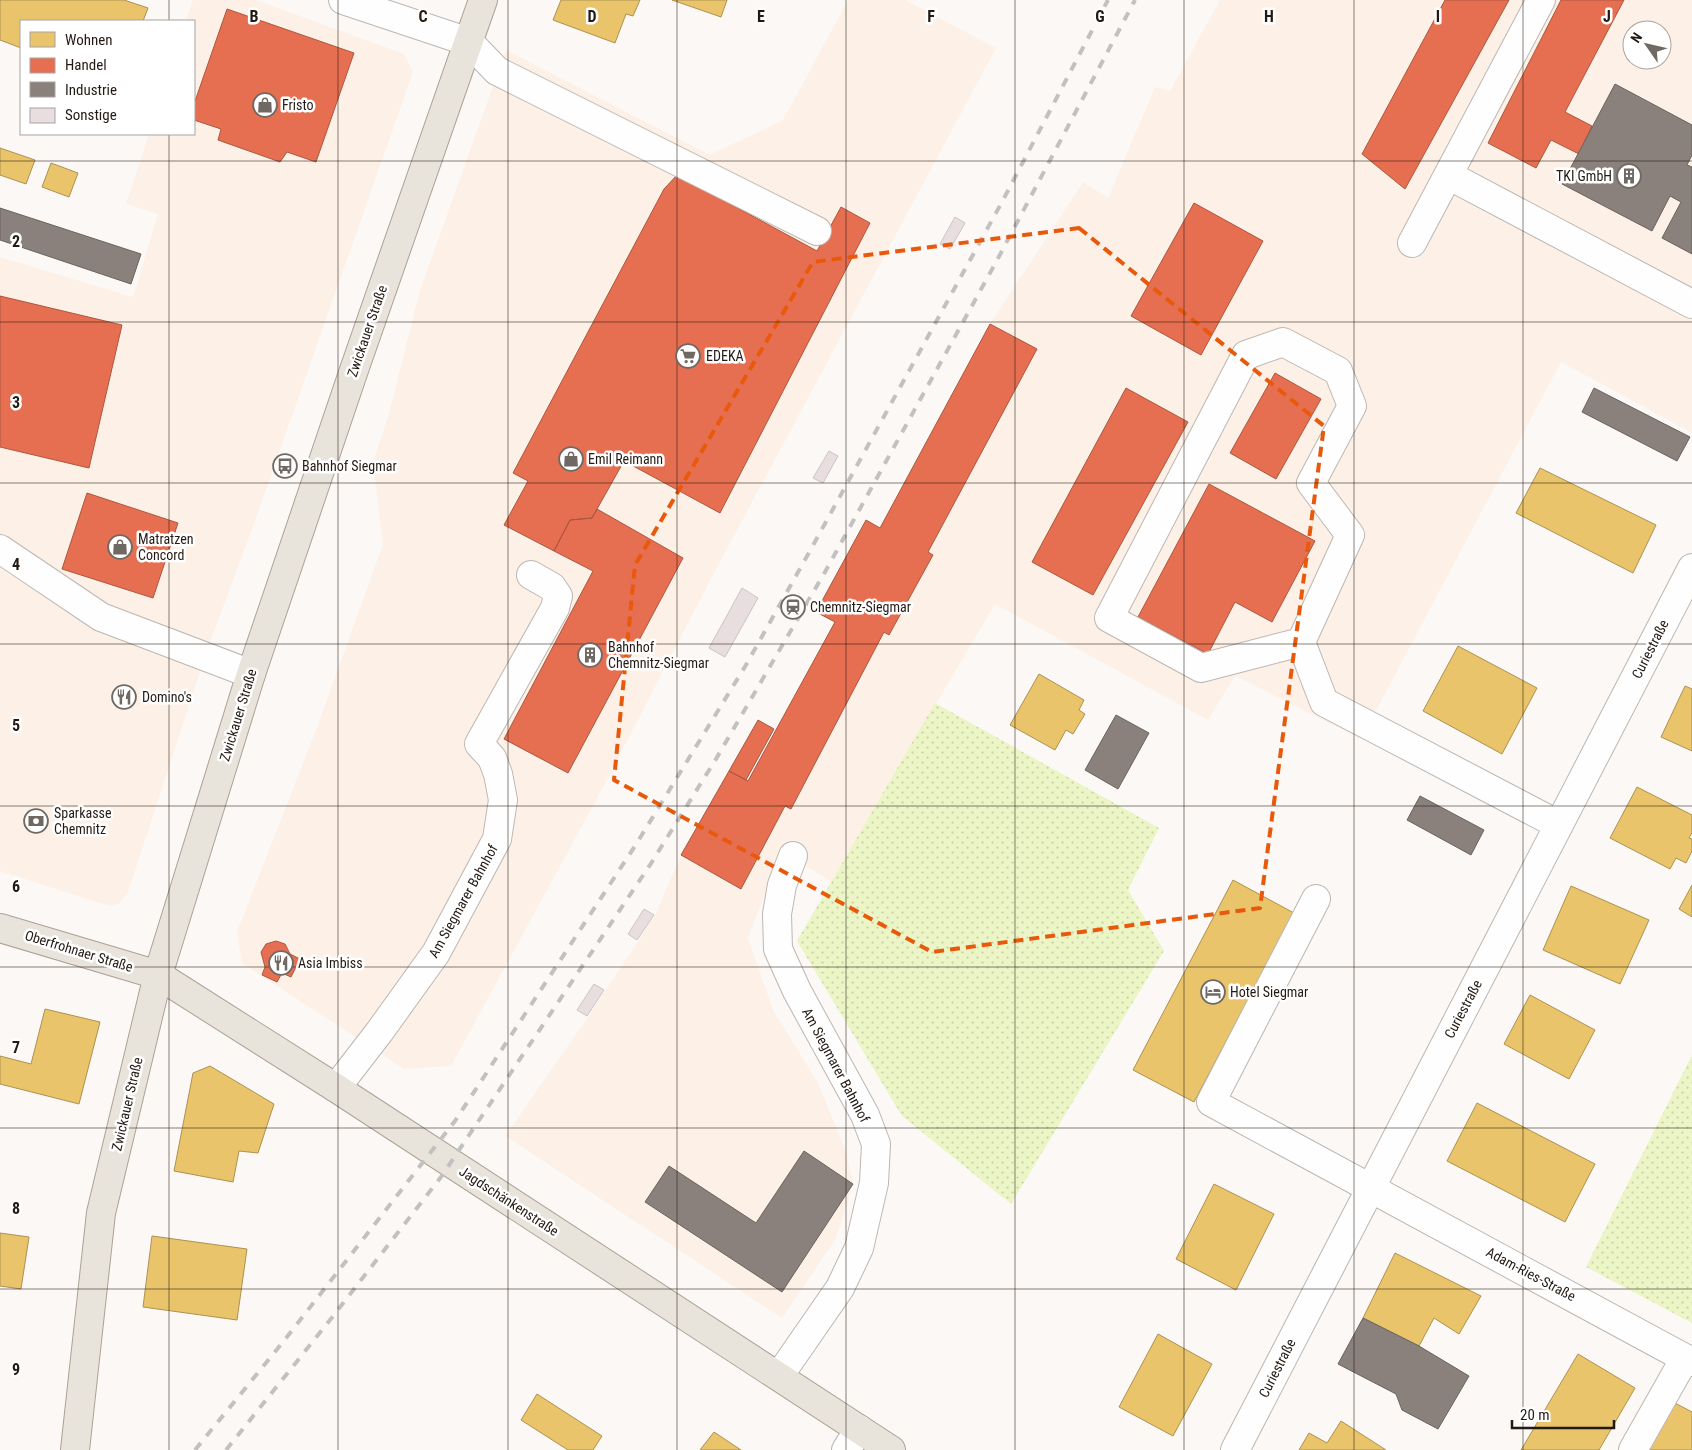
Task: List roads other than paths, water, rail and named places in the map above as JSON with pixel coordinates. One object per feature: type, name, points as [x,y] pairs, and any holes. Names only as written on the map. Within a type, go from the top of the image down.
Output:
[{"type":"main road","name":"Zwickauer Straße","points":[[75,1450],[101,1213],[158,975],[251,674],[344,398],[483,0]]},
{"type":"main road","name":"Oberfrohnaer Straße","points":[[0,928],[158,975]]},
{"type":"main road","name":"Jagdschänkenstraße","points":[[158,975],[780,1376],[852,1440],[891,1450]]},
{"type":"street","points":[[343,0],[469,42],[497,71],[818,231]]},
{"type":"street","points":[[1412,243],[1541,0]]},
{"type":"street","points":[[1448,175],[1692,304]]},
{"type":"street","points":[[1301,642],[1201,668],[1109,618],[1246,355],[1283,342],[1338,371],[1352,406],[1311,483],[1350,535],[1301,642],[1324,702],[1558,825]]},
{"type":"street","points":[[0,548],[102,617],[251,674]]},
{"type":"street","name":"Curiestraße","points":[[1235,1450],[1692,568]]},
{"type":"street","name":"Am Siegmarer Bahnhof","points":[[336,1088],[436,953],[497,839],[503,800],[498,774],[492,758],[479,744],[555,608],[558,596],[552,587],[531,575]]},
{"type":"street","name":"Am Siegmarer Bahnhof","points":[[780,1376],[840,1288],[859,1248],[874,1183],[876,1144],[865,1115],[797,992],[778,949],[777,914],[782,885],[793,856]]},
{"type":"street","name":"Adam-Ries-Straße","points":[[1316,899],[1211,1102],[1688,1360]]},
{"type":"street","points":[[1633,1450],[1688,1360]]},
{"type":"railway","points":[[195,1450],[283,1342],[455,1121],[635,846],[746,665],[811,549],[1002,202],[1108,0]]},
{"type":"railway","points":[[226,1450],[441,1177],[650,865],[716,759],[825,572],[995,264],[1135,0]]},
{"type":"place","name":"Fristo","points":[[265,105]]},
{"type":"place","name":"TKI GmbH","points":[[1629,176]]},
{"type":"place","name":"EDEKA","points":[[688,356]]},
{"type":"place","name":"Emil Reimann","points":[[571,459]]},
{"type":"place","name":"Bahnhof Siegmar","points":[[285,466]]},
{"type":"place","name":"Matratzen Concord","points":[[120,547]]},
{"type":"place","name":"Chemnitz-Siegmar","points":[[793,607]]},
{"type":"place","name":"Bahnhof Chemnitz-Siegmar","points":[[590,655]]},
{"type":"place","name":"Domino's","points":[[124,697]]},
{"type":"place","name":"Sparkasse Chemnitz","points":[[36,821]]},
{"type":"place","name":"Asia Imbiss","points":[[281,963]]},
{"type":"place","name":"Hotel Siegmar","points":[[1213,992]]}]
